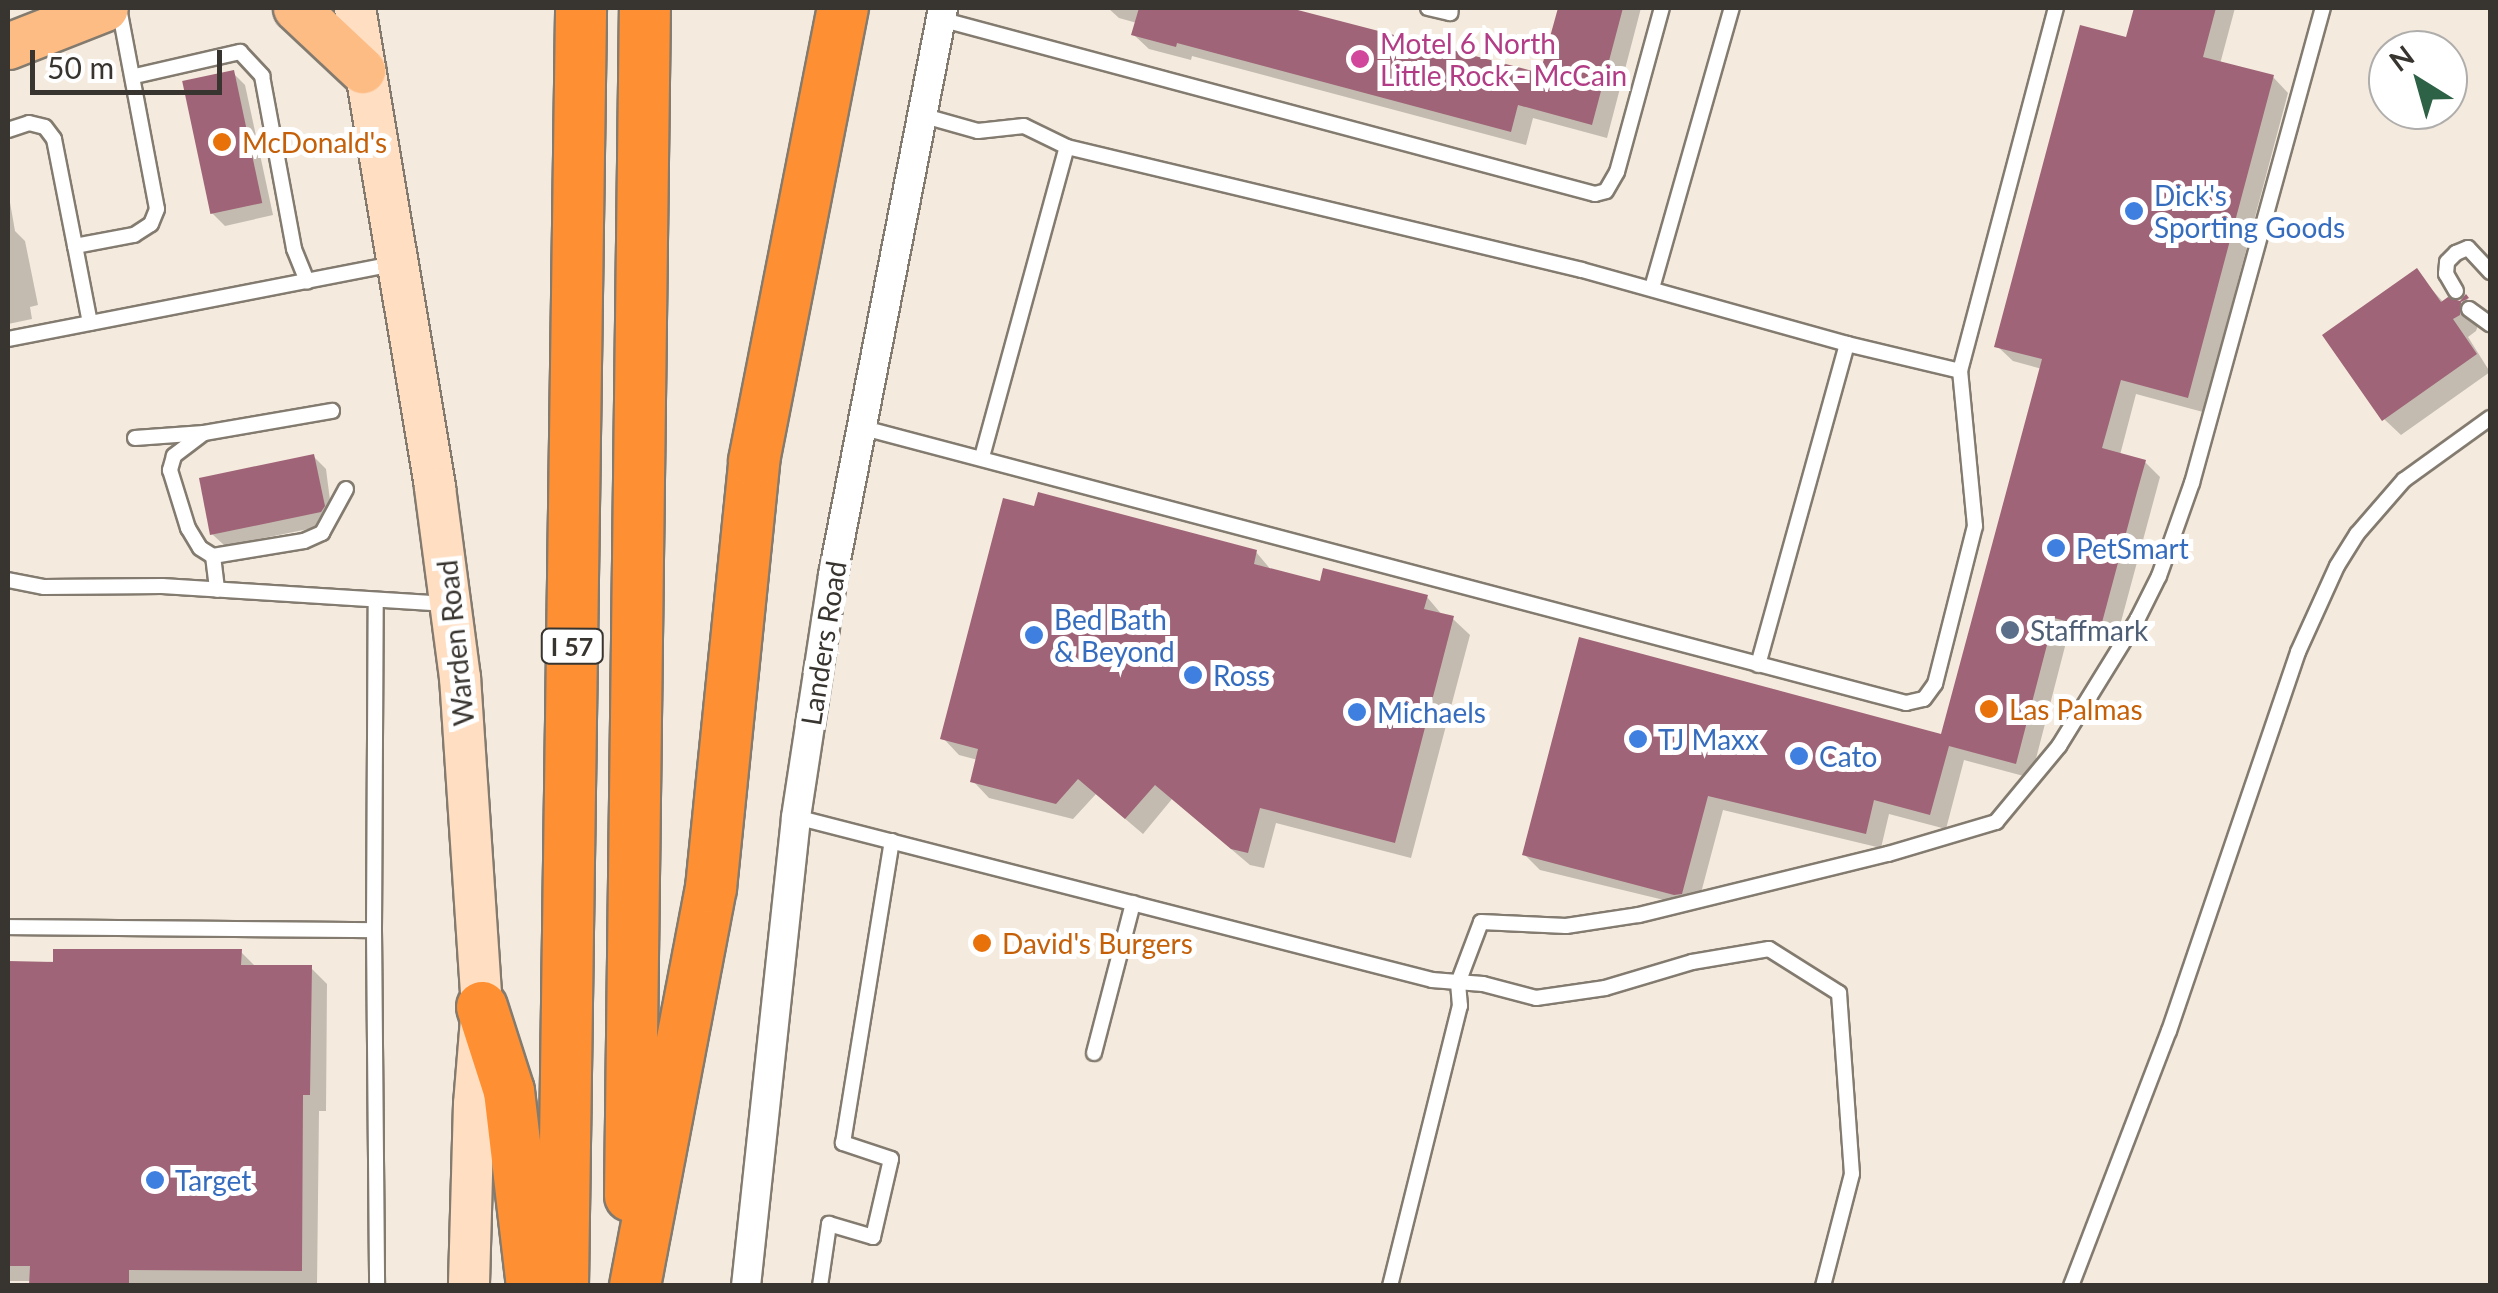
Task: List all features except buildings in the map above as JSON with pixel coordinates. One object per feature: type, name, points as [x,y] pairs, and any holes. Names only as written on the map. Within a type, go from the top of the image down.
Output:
[{"type":"highway","name":"I 57","points":[[563,1286],[581,8]]},
{"type":"highway","name":"I 57","points":[[632,1286],[645,8]]},
{"type":"highway","points":[[632,1286],[712,888],[754,461],[843,8]]},
{"type":"highway","points":[[482,1007],[509,1092],[532,1286]]},
{"type":"main road","points":[[8,46],[105,8]]},
{"type":"main road","points":[[296,8],[362,70]]},
{"type":"street","name":"Warden Road","points":[[355,8],[362,70],[452,604],[472,810],[482,1007],[474,1104],[469,1286]]},
{"type":"street","name":"Landers Road","points":[[746,1286],[796,817],[859,427],[942,13]]},
{"type":"lane","points":[[75,246],[134,235],[151,224],[157,209],[135,76],[119,8]]},
{"type":"lane","points":[[1428,8],[1450,14],[1452,8]]},
{"type":"lane","points":[[942,13],[1595,194],[1606,190],[1617,172],[1662,8]]},
{"type":"lane","points":[[1652,288],[1732,8]]},
{"type":"lane","points":[[859,427],[982,456],[1906,703],[1924,699],[1935,684],[1975,526],[1960,371],[2056,8]]},
{"type":"lane","points":[[1390,1286],[1460,1006],[1458,983],[1480,922],[1566,926],[1640,915],[1888,854],[1996,822],[2059,746],[2138,618],[2159,576],[2192,483],[2324,8]]},
{"type":"lane","points":[[135,76],[240,52],[262,76],[294,249],[307,281]]},
{"type":"lane","points":[[921,115],[978,131],[1024,126],[1067,147],[1652,288],[1847,344],[1960,371]]},
{"type":"lane","points":[[8,130],[30,124],[45,127],[54,138],[90,323]]},
{"type":"lane","points":[[982,456],[1067,147]]},
{"type":"lane","points":[[2456,291],[2446,274],[2447,262],[2456,253],[2468,248],[2490,272]]},
{"type":"lane","points":[[8,339],[396,264]]},
{"type":"lane","points":[[2468,309],[2490,324]]},
{"type":"lane","points":[[1758,664],[1847,344]]},
{"type":"lane","points":[[135,438],[204,433],[332,411]]},
{"type":"lane","points":[[2070,1286],[2174,1015],[2298,652],[2337,566],[2357,534],[2404,480],[2490,418]]},
{"type":"lane","points":[[204,433],[174,456],[170,470],[188,528],[200,548],[213,556],[304,541],[322,532],[346,489]]},
{"type":"lane","points":[[213,556],[217,590]]},
{"type":"lane","points":[[8,580],[44,587],[217,590],[452,604]]},
{"type":"lane","points":[[376,601],[377,1286]]},
{"type":"lane","points":[[796,817],[1458,983],[1482,984],[1536,998],[1605,988],[1692,962],[1769,948],[1839,992],[1852,1174],[1823,1286]]},
{"type":"lane","points":[[820,1286],[829,1224],[873,1236],[892,1160],[843,1143],[892,841]]},
{"type":"lane","points":[[1094,1053],[1133,903]]},
{"type":"lane","points":[[8,927],[374,930]]},
{"type":"place","name":"Motel 6 North Little Rock - McCain","points":[[1360,59]]},
{"type":"place","name":"McDonald's","points":[[222,142]]},
{"type":"place","name":"Dick's Sporting Goods","points":[[2134,211]]},
{"type":"place","name":"PetSmart","points":[[2056,548]]},
{"type":"place","name":"Staffmark","points":[[2010,630]]},
{"type":"place","name":"Bed Bath & Beyond","points":[[1034,635]]},
{"type":"place","name":"Ross","points":[[1193,675]]},
{"type":"place","name":"Las Palmas","points":[[1989,709]]},
{"type":"place","name":"Michaels","points":[[1357,712]]},
{"type":"place","name":"TJ Maxx","points":[[1638,739]]},
{"type":"place","name":"Cato","points":[[1799,756]]},
{"type":"place","name":"David's Burgers","points":[[982,943]]},
{"type":"place","name":"Target","points":[[155,1180]]}]
